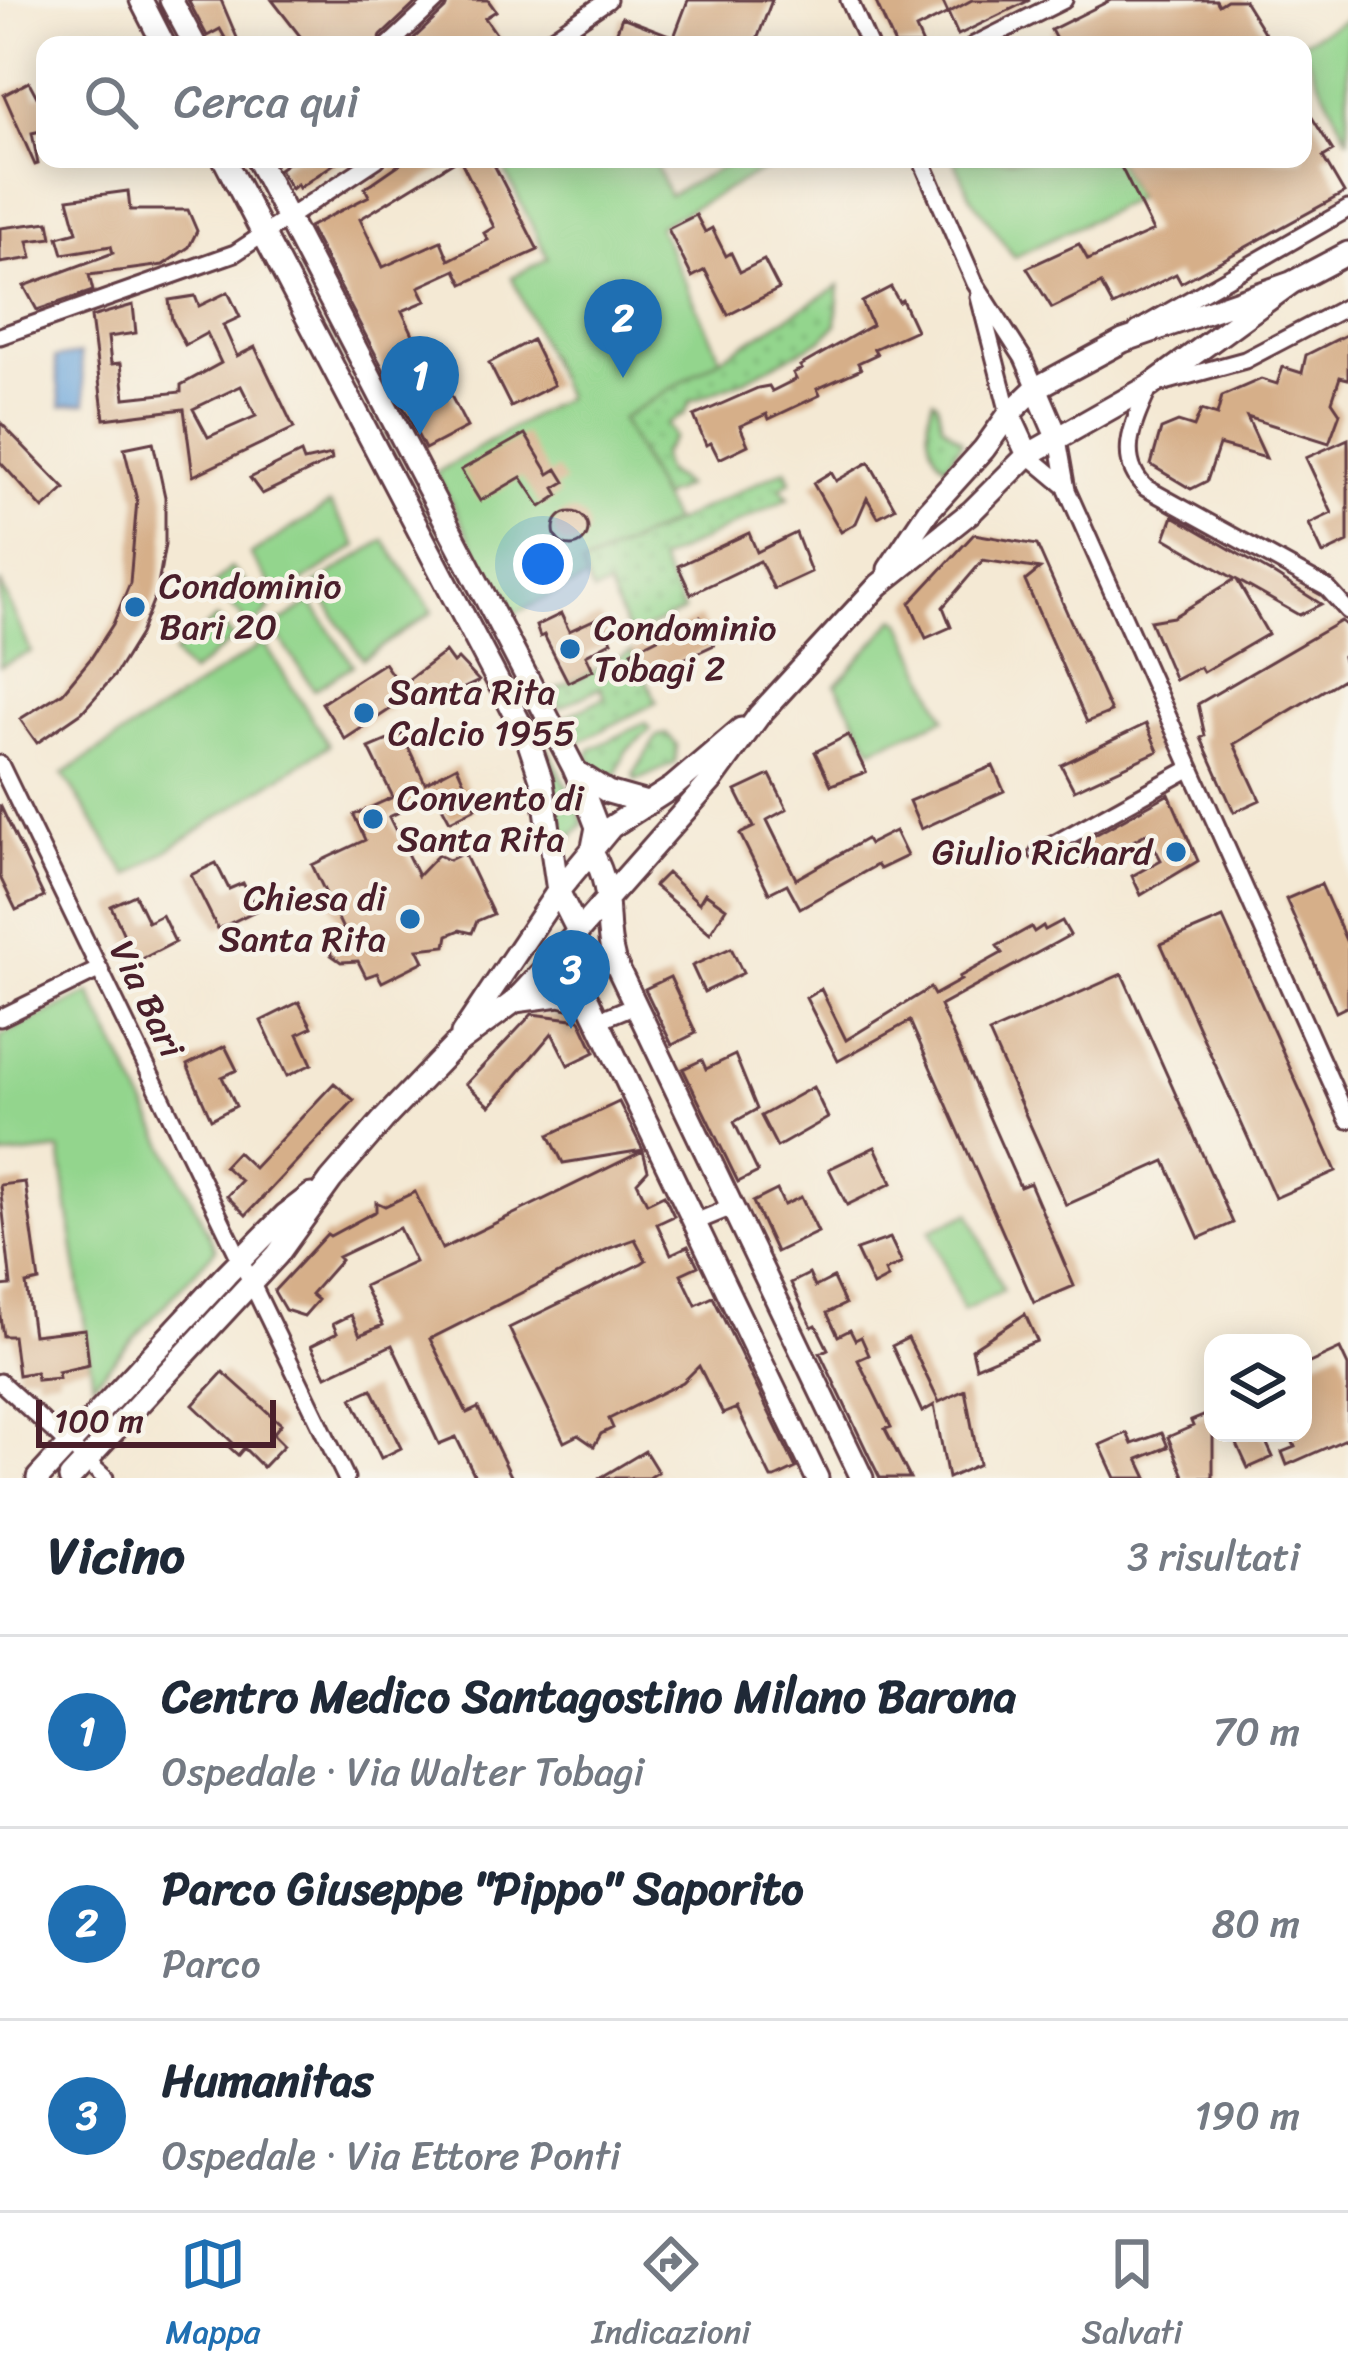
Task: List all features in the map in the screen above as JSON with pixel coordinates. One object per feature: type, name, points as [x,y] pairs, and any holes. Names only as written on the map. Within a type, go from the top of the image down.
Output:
[{"type":"main road","points":[[141,0],[159,36]]},
{"type":"main road","points":[[171,0],[190,36]]},
{"type":"main road","points":[[229,168],[527,737],[542,782],[558,891],[578,928],[574,970],[817,1478]]},
{"type":"main road","points":[[261,168],[575,770],[597,827],[592,853],[606,876],[610,896],[608,938],[633,1006],[856,1476]]},
{"type":"main road","points":[[879,585],[928,511],[1036,388],[1123,341],[1291,283],[1348,254]]},
{"type":"main road","points":[[454,1046],[515,1001],[712,780],[760,714],[879,585],[972,511],[1028,455],[1150,386],[1291,283]]},
{"type":"main road","points":[[1036,388],[1058,439]]},
{"type":"main road","points":[[1009,414],[1028,455]]},
{"type":"main road","points":[[70,1478],[277,1256],[331,1180],[454,1046],[558,891],[611,827],[760,714]]},
{"type":"main road","points":[[575,770],[608,792],[647,803]]},
{"type":"main road","points":[[515,1001],[560,994],[594,1011]]},
{"type":"main road","points":[[38,1478],[285,1215],[331,1180]]},
{"type":"street","points":[[399,36],[437,0]]},
{"type":"street","points":[[555,36],[608,0]]},
{"type":"street","points":[[849,0],[865,36]]},
{"type":"street","points":[[989,36],[1042,5],[1064,0]]},
{"type":"street","points":[[0,336],[235,253],[364,168]]},
{"type":"street","points":[[925,168],[975,283],[1009,414]]},
{"type":"street","points":[[1123,341],[1348,209]]},
{"type":"street","points":[[975,283],[1023,358],[1036,388]]},
{"type":"street","points":[[1348,306],[1245,360],[1150,386],[1128,445],[1132,471],[1145,488],[1327,589],[1348,611]]},
{"type":"street","points":[[1058,439],[1065,486],[1348,1120]]},
{"type":"street","points":[[1028,455],[1065,486]]},
{"type":"street","name":"Via Bari","points":[[0,764],[346,1478]]},
{"type":"street","points":[[1038,853],[1191,767]]},
{"type":"street","points":[[0,1018],[100,969]]},
{"type":"street","points":[[594,1011],[633,1006]]},
{"type":"street","points":[[693,1223],[732,1207]]},
{"type":"street","points":[[0,1382],[105,1478]]},
{"type":"green space","points":[[1348,18],[1348,139],[1312,67],[1312,37]]},
{"type":"green space","points":[[503,168],[657,168],[669,195],[721,168],[767,168],[658,226],[721,358],[621,419],[673,522],[582,566],[587,579],[510,616],[436,473],[565,397],[512,277],[548,258]]},
{"type":"green space","points":[[958,168],[1121,168],[1136,198],[1014,257],[970,195]]},
{"type":"green space","points":[[298,267],[571,794],[584,823],[564,846],[552,769],[538,732]]},
{"type":"green space","points":[[839,286],[836,325],[821,340],[691,401],[683,415],[667,424],[674,437],[661,454],[662,462],[666,472],[685,486],[661,498],[621,419]]},
{"type":"green space","points":[[933,399],[942,424],[962,441],[946,466],[929,436]]},
{"type":"green space","points":[[786,469],[791,481],[780,488],[789,498],[659,561],[684,611],[630,636],[608,587],[593,593],[581,567]]},
{"type":"green space","points":[[330,504],[357,546],[279,597],[250,555]]},
{"type":"green space","points":[[384,540],[433,612],[363,659],[314,585]]},
{"type":"green space","points":[[231,568],[271,609],[252,627],[212,586]]},
{"type":"green space","points":[[0,582],[31,652],[0,666]]},
{"type":"green space","points":[[311,602],[353,665],[314,690],[273,627]]},
{"type":"green space","points":[[217,618],[234,639],[190,674],[173,654]]},
{"type":"green space","points":[[896,618],[902,622],[945,718],[872,749],[836,685]]},
{"type":"green space","points":[[264,643],[329,745],[128,876],[63,774]]},
{"type":"green space","points":[[632,651],[657,702],[577,743],[563,718],[605,697],[601,687],[559,708],[551,692]]},
{"type":"green space","points":[[645,723],[651,729],[626,751],[616,775],[604,774],[589,760],[590,750]]},
{"type":"green space","points":[[667,734],[677,745],[675,763],[636,781],[634,774],[657,736]]},
{"type":"green space","points":[[90,993],[216,1249],[93,1383],[60,1150],[0,1157],[0,1036]]},
{"type":"green space","points":[[970,1213],[1003,1291],[963,1311],[930,1230]]},
{"type":"water","points":[[80,354],[86,403],[61,406],[55,358]]},
{"type":"building","points":[[188,0],[221,0],[236,36],[224,36],[220,29],[207,36]]},
{"type":"building","points":[[272,0],[419,0],[381,36],[300,36]]},
{"type":"building","points":[[449,0],[488,0],[496,11],[485,18],[498,36],[416,36]]},
{"type":"building","points":[[688,0],[772,0],[758,36],[674,36]]},
{"type":"building","points":[[875,0],[942,0],[948,13],[916,29],[919,36],[891,36]]},
{"type":"building","points":[[972,0],[1030,0],[958,35],[948,13]]},
{"type":"building","points":[[1111,0],[1216,0],[1219,5],[1244,0],[1266,36],[1054,36],[1051,30]]},
{"type":"building","points":[[622,17],[671,36],[615,36]]},
{"type":"building","points":[[29,82],[36,95],[36,132],[32,133],[36,165],[35,165],[4,95]]},
{"type":"building","points":[[1312,117],[1333,151],[1323,157],[1344,193],[1181,283],[1176,274],[1113,306],[1101,284],[1052,308],[1027,268],[1079,244],[1088,260],[1153,231],[1122,168],[1312,168]]},
{"type":"building","points":[[280,168],[328,168],[291,189]]},
{"type":"building","points":[[394,168],[443,168],[360,219],[383,267],[441,241],[449,260],[488,240],[484,233],[494,227],[464,168],[496,168],[538,250],[463,284],[456,270],[419,287],[426,301],[402,311],[438,388],[445,384],[467,427],[425,449],[309,227],[369,196],[365,188]]},
{"type":"building","points":[[128,191],[130,210],[188,210],[197,231],[189,247],[163,265],[89,275],[93,291],[37,310],[24,286],[113,253],[111,246],[63,254],[58,237],[77,232],[68,199]]},
{"type":"building","points":[[696,215],[705,232],[712,228],[740,272],[764,260],[779,289],[728,315],[705,270],[692,277],[668,229]]},
{"type":"building","points":[[49,222],[52,238],[28,241],[32,258],[0,263],[0,228]]},
{"type":"building","points":[[891,287],[916,330],[874,349],[877,354],[858,363],[861,369],[817,389],[820,395],[769,419],[767,414],[740,426],[748,445],[719,459],[711,443],[706,445],[694,416],[758,388],[769,386],[772,391],[796,379],[793,373],[800,366],[872,325],[862,302]]},
{"type":"building","points":[[228,292],[240,317],[223,325],[237,356],[255,347],[294,428],[193,476],[184,409],[104,419],[91,317],[133,305],[136,333],[108,337],[111,364],[121,363],[125,398],[181,392],[181,385],[221,363],[207,333],[185,345],[172,320],[169,300],[195,296],[199,306]],"holes":[[[241,386],[256,416],[208,437],[193,409]]]},
{"type":"building","points":[[1348,334],[1348,379],[1340,377],[1332,401],[1340,413],[1329,443],[1247,417],[1266,458],[1219,445],[1207,481],[1191,489],[1151,465],[1161,429],[1178,422],[1194,427],[1201,410],[1217,415],[1222,396],[1261,379],[1277,384],[1283,367],[1302,373],[1306,355]]},
{"type":"building","points":[[532,340],[554,385],[511,407],[489,363]]},
{"type":"building","points":[[0,422],[65,489],[43,509],[0,462]]},
{"type":"building","points":[[525,434],[549,474],[557,469],[565,482],[555,488],[559,495],[541,507],[521,477],[480,501],[461,470]]},
{"type":"building","points":[[1348,439],[1348,542],[1323,554],[1309,524],[1332,513],[1306,458]]},
{"type":"building","name":"Condominio Bari 20","points":[[153,442],[165,497],[165,544],[157,591],[140,634],[114,676],[82,712],[37,743],[20,719],[63,692],[91,658],[113,624],[130,583],[137,500],[124,448]]},
{"type":"building","points":[[301,453],[304,461],[331,455],[332,460],[262,494],[250,478]]},
{"type":"building","points":[[869,462],[895,508],[878,517],[867,498],[856,523],[841,532],[813,483],[831,472],[836,481]]},
{"type":"building","points":[[571,512],[583,517],[588,529],[583,541],[571,546],[559,541],[554,529],[559,517]]},
{"type":"building","points":[[1173,516],[1321,604],[1299,615],[1237,580],[1268,634],[1203,672],[1200,667],[1175,680],[1150,621],[1173,617],[1235,579],[1165,538]]},
{"type":"building","points":[[749,533],[757,552],[796,533],[811,572],[774,589],[760,561],[691,594],[678,566]]},
{"type":"building","points":[[974,534],[1037,545],[1111,712],[1087,722],[1025,581],[1040,569],[983,560],[943,607],[951,627],[926,638],[910,603]]},
{"type":"building","name":"Condominio Tobagi 2","points":[[561,614],[569,631],[600,617],[612,641],[586,655],[593,670],[568,682],[536,626]]},
{"type":"building","points":[[700,617],[714,645],[645,677],[632,651]]},
{"type":"building","points":[[1341,621],[1348,627],[1348,654],[1343,657],[1348,676],[1234,744],[1260,800],[1234,812],[1201,738],[1205,736],[1198,704]]},
{"type":"building","points":[[445,652],[479,681],[458,691],[460,697],[434,706],[421,689],[345,739],[322,703],[384,663],[400,686]]},
{"type":"building","points":[[1146,724],[1158,751],[1074,790],[1061,765]]},
{"type":"building","points":[[402,734],[425,783],[457,766],[476,808],[450,821],[436,795],[389,817],[418,876],[438,855],[449,860],[464,853],[493,914],[477,921],[472,933],[460,930],[448,935],[446,946],[418,949],[424,961],[382,982],[377,973],[366,977],[358,961],[341,962],[331,955],[330,944],[343,929],[312,865],[365,840],[354,815],[393,797],[369,748]]},
{"type":"building","points":[[848,735],[866,772],[831,785],[815,752]]},
{"type":"building","points":[[993,766],[1004,791],[921,829],[909,801]]},
{"type":"building","points":[[770,775],[787,809],[767,820],[796,879],[866,839],[869,844],[895,831],[907,856],[880,869],[877,865],[800,908],[787,884],[769,893],[740,834],[754,827],[736,791]]},
{"type":"building","name":"Giulio Richard","points":[[1169,794],[1198,861],[1141,895],[1132,876],[1161,860],[1147,833],[1089,866],[1077,845]]},
{"type":"building","points":[[0,805],[44,897],[16,910],[0,877]]},
{"type":"building","points":[[216,863],[229,889],[243,883],[257,910],[218,929],[191,875]]},
{"type":"building","points":[[667,873],[699,903],[705,893],[726,908],[710,933],[654,886]]},
{"type":"building","points":[[1321,884],[1348,945],[1348,1006],[1336,1012],[1286,899]]},
{"type":"building","points":[[135,895],[148,922],[162,915],[175,942],[136,962],[111,906]]},
{"type":"building","points":[[1223,918],[1336,1171],[1275,1198],[1161,944]]},
{"type":"building","points":[[1062,921],[1070,935],[940,1006],[1020,1187],[1030,1183],[1074,1286],[1034,1303],[910,1021],[838,1061],[806,998],[821,989],[846,1040],[930,988],[934,995],[961,980],[959,977],[1002,953],[997,946],[1031,927],[1034,932],[1043,926],[1045,930]]},
{"type":"building","points":[[731,948],[743,973],[704,992],[692,966]]},
{"type":"building","points":[[1122,974],[1233,1223],[1199,1238],[1165,1161],[1066,1205],[989,1033]]},
{"type":"building","points":[[670,977],[696,1033],[672,1045],[645,989]]},
{"type":"building","points":[[299,1002],[312,1027],[298,1034],[312,1064],[287,1076],[261,1021]]},
{"type":"building","points":[[532,1014],[580,1020],[595,1052],[568,1065],[552,1033],[490,1106],[466,1084]]},
{"type":"building","points":[[225,1046],[237,1070],[222,1077],[236,1106],[211,1119],[187,1065]]},
{"type":"building","points":[[735,1055],[757,1109],[734,1122],[758,1172],[738,1182],[683,1069],[702,1060],[706,1069]]},
{"type":"building","points":[[334,1083],[354,1100],[246,1215],[227,1196],[241,1181],[224,1166],[237,1152],[254,1168]]},
{"type":"building","points":[[813,1087],[828,1118],[777,1147],[761,1116]]},
{"type":"building","points":[[619,1102],[643,1150],[563,1163],[549,1135]]},
{"type":"building","points":[[875,1147],[892,1183],[847,1205],[829,1169]]},
{"type":"building","points":[[643,1151],[648,1170],[637,1182],[647,1203],[664,1195],[674,1216],[657,1224],[671,1254],[688,1246],[698,1266],[681,1274],[696,1305],[713,1297],[796,1468],[775,1478],[737,1408],[723,1414],[699,1366],[683,1382],[609,1419],[613,1428],[601,1434],[594,1446],[578,1435],[564,1442],[509,1328],[642,1263],[646,1260],[635,1239],[430,1339],[467,1413],[478,1408],[512,1478],[476,1478],[456,1437],[439,1444],[392,1345],[326,1376],[311,1346],[337,1333],[333,1324],[351,1315],[360,1335],[383,1325],[364,1286],[415,1262],[399,1228],[338,1257],[341,1260],[311,1294],[318,1300],[304,1316],[285,1310],[274,1291],[327,1234],[376,1211],[376,1202],[385,1206],[415,1192],[442,1249]]},
{"type":"building","points":[[25,1182],[39,1281],[26,1284],[33,1335],[85,1329],[89,1365],[58,1372],[59,1378],[37,1380],[36,1372],[18,1375],[13,1336],[3,1336],[0,1286],[11,1285],[0,1185]]},
{"type":"building","points":[[777,1190],[784,1205],[801,1197],[818,1232],[776,1252],[753,1202]]},
{"type":"building","points":[[890,1238],[902,1263],[885,1271],[888,1278],[873,1286],[856,1250]]},
{"type":"building","points":[[809,1274],[815,1287],[833,1278],[845,1304],[827,1313],[838,1336],[850,1330],[855,1340],[861,1337],[869,1355],[858,1360],[910,1478],[880,1478],[871,1460],[820,1353],[828,1349],[791,1283]]},
{"type":"building","points":[[1025,1314],[1037,1341],[976,1367],[972,1349]]},
{"type":"building","points":[[908,1338],[939,1402],[965,1390],[979,1464],[948,1478],[934,1405],[922,1412],[892,1346]]},
{"type":"building","points":[[1340,1349],[1348,1366],[1348,1438],[1287,1465],[1282,1452],[1295,1447],[1293,1442],[1312,1442],[1312,1362]]},
{"type":"building","points":[[223,1372],[281,1424],[273,1434],[284,1445],[263,1467],[244,1448],[238,1455],[228,1446],[232,1442],[193,1405]]},
{"type":"building","points":[[372,1389],[401,1448],[381,1458],[352,1398]]},
{"type":"building","points":[[1204,1416],[1204,1442],[1213,1442],[1213,1478],[1185,1478],[1168,1437],[1193,1426],[1191,1421]]},
{"type":"building","points":[[1127,1433],[1132,1444],[1162,1433],[1168,1447],[1138,1459],[1147,1478],[1115,1478],[1100,1445]]},
{"type":"building","points":[[1236,1442],[1266,1442],[1273,1457],[1248,1468]]},
{"type":"building","points":[[645,1451],[658,1472],[649,1478],[600,1478]]},
{"type":"place","name":"Parco Giuseppe \"Pippo\" Saporito","points":[[623,378]]},
{"type":"place","name":"Centro Medico Santagostino Milano Barona","points":[[420,435]]},
{"type":"place","name":"Condominio Bari 20","points":[[135,607]]},
{"type":"place","name":"Condominio Tobagi 2","points":[[570,649]]},
{"type":"place","name":"Santa Rita Calcio 1955","points":[[364,713]]},
{"type":"place","name":"Convento di Santa Rita","points":[[373,819]]},
{"type":"place","name":"Giulio Richard","points":[[1176,852]]},
{"type":"place","name":"Chiesa di Santa Rita","points":[[410,919]]},
{"type":"place","name":"Humanitas","points":[[571,1029]]}]
